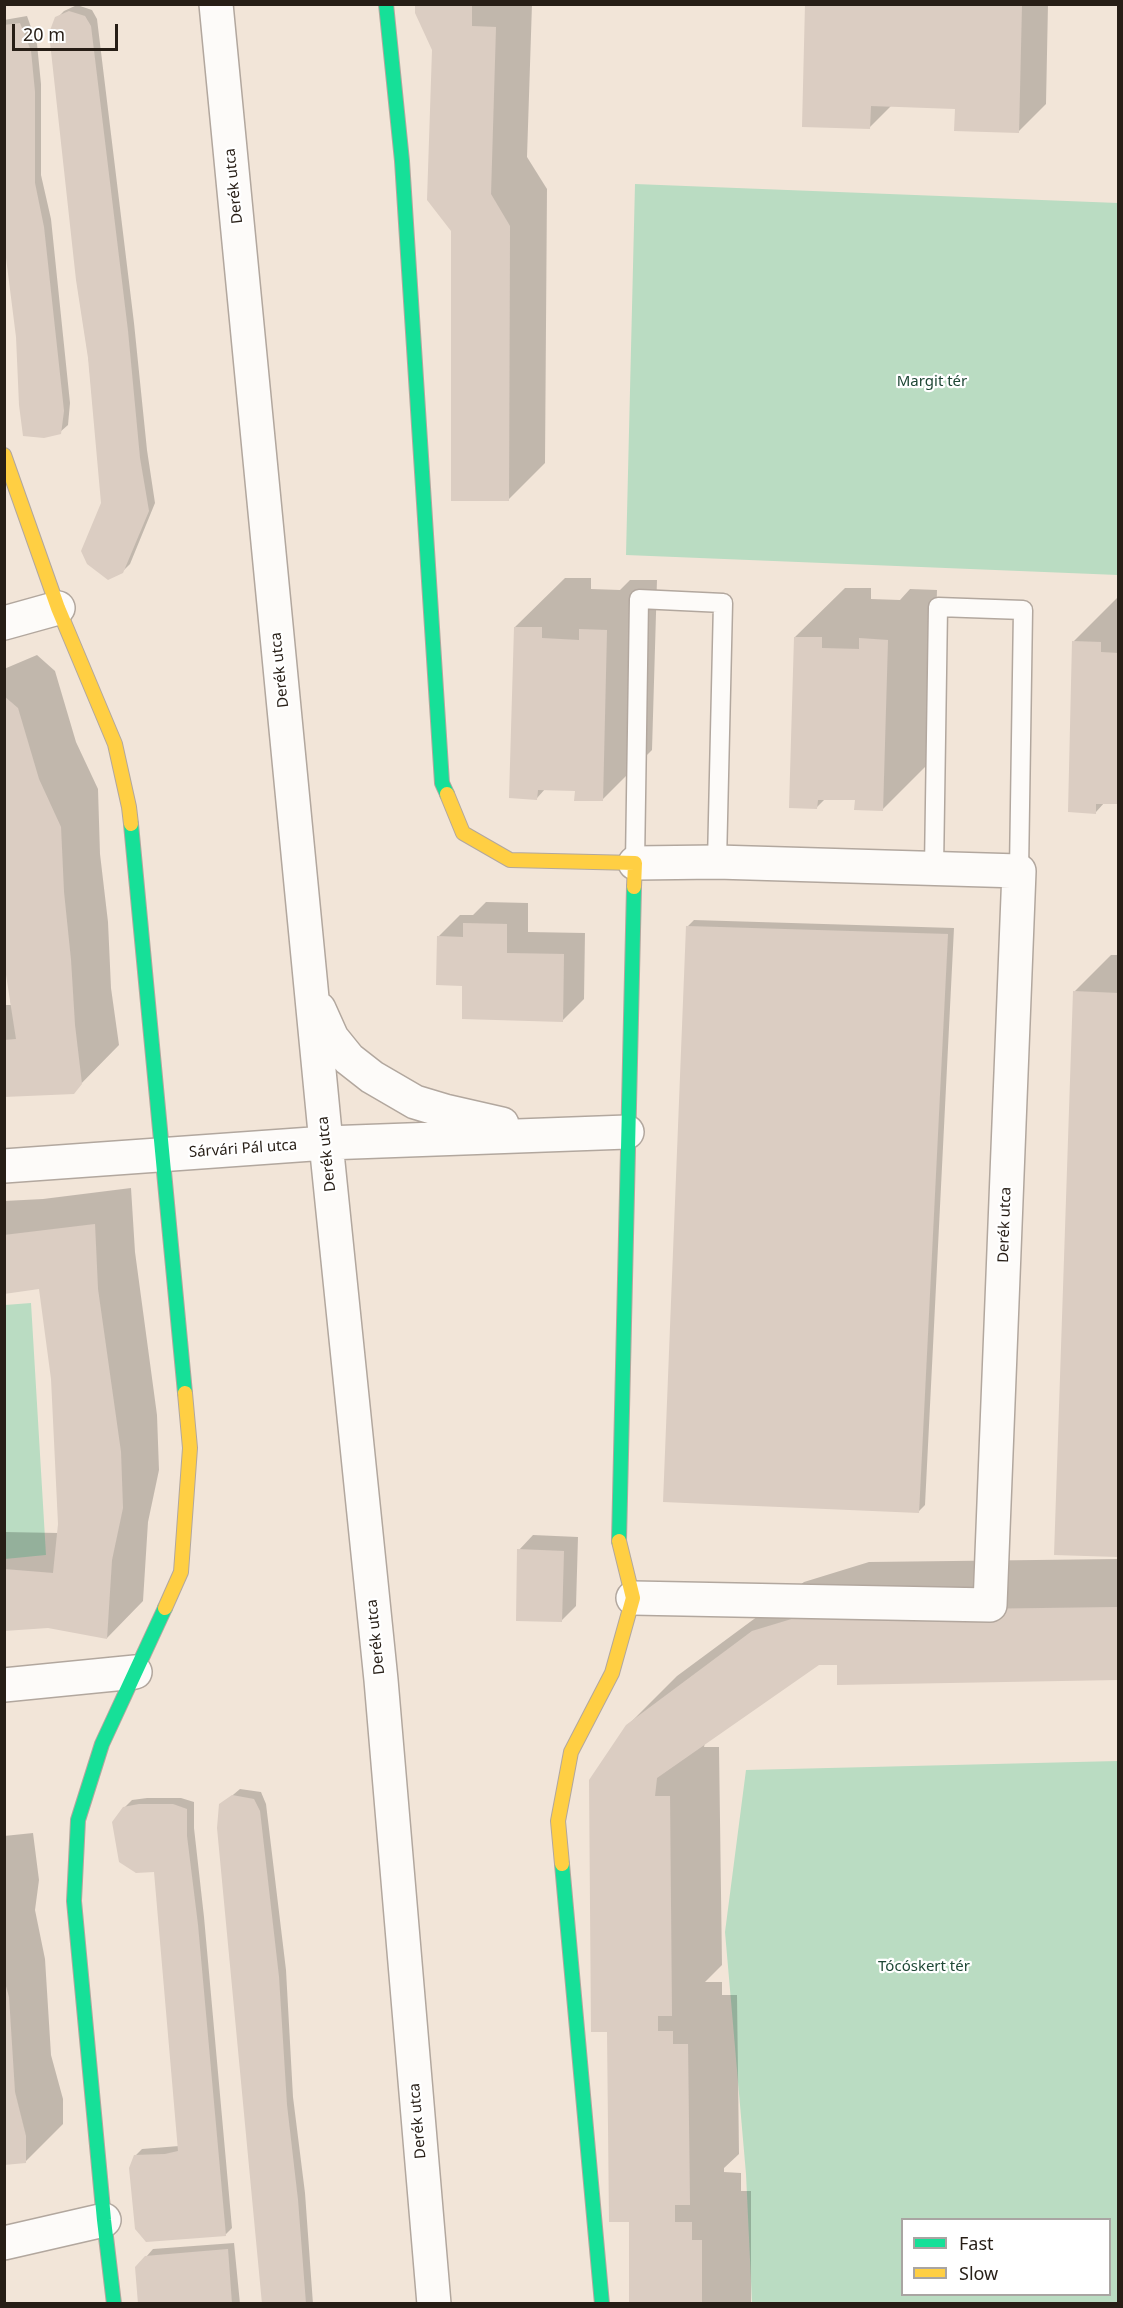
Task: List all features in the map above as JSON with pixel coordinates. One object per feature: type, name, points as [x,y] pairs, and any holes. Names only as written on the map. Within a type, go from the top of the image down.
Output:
[{"type":"street","name":"Derék utca","points":[[216,4],[311,992],[381,1680],[434,2304]]},
{"type":"street","points":[[386,4],[402,161],[442,783],[463,833],[510,860],[717,862],[1019,871]]},
{"type":"street","points":[[4,455],[58,608],[116,744],[129,807],[190,1448],[181,1572],[102,1744],[78,1820],[74,1901],[114,2304]]},
{"type":"street","points":[[4,623],[58,608]]},
{"type":"street","points":[[602,2304],[558,1821],[571,1752],[612,1673],[633,1598],[619,1546],[635,863]]},
{"type":"street","name":"Derék utca","points":[[633,1598],[990,1605],[1019,871]]},
{"type":"street","points":[[311,992],[332,1038],[349,1059],[415,1102],[456,1114],[566,1135]]},
{"type":"street","name":"Sárvári Pál utca","points":[[4,1166],[326,1143],[627,1132]]},
{"type":"street","points":[[4,1685],[135,1672]]},
{"type":"street","points":[[4,2243],[104,2220]]},
{"type":"lane","points":[[635,863],[639,599],[723,603],[717,862]]},
{"type":"lane","points":[[934,868],[938,607],[1023,610],[1019,871]]},
{"type":"green space","name":"Margit tér","points":[[635,184],[1118,203],[1118,575],[626,555]]},
{"type":"green space","points":[[31,1303],[46,1555],[5,1559],[5,1305]]},
{"type":"green space","name":"Tócóskert tér","points":[[1118,1761],[1118,2303],[752,2303],[746,2174],[725,1932],[746,1770]]},
{"type":"building","points":[[415,4],[472,4],[472,26],[496,27],[491,194],[510,226],[509,501],[451,501],[451,231],[427,200],[432,50],[415,13]]},
{"type":"building","points":[[805,4],[1022,4],[1019,133],[954,131],[955,109],[871,106],[870,129],[802,127]]},
{"type":"building","points":[[69,11],[85,16],[91,26],[128,331],[140,458],[149,511],[123,573],[108,580],[87,564],[81,551],[101,503],[88,358],[76,280],[49,33],[55,17]]},
{"type":"building","points":[[20,23],[31,51],[35,92],[35,183],[44,227],[64,411],[61,434],[44,438],[23,436],[19,405],[16,337],[4,242],[4,25]]},
{"type":"building","points":[[514,627],[542,627],[542,638],[579,640],[579,629],[607,630],[603,801],[574,801],[575,791],[538,790],[537,800],[509,798]]},
{"type":"building","points":[[794,637],[822,637],[822,648],[859,649],[859,638],[888,640],[883,811],[854,810],[855,800],[818,800],[817,809],[789,808]]},
{"type":"building","points":[[1072,641],[1101,642],[1101,652],[1118,653],[1118,804],[1096,804],[1096,814],[1068,812]]},
{"type":"building","points":[[4,696],[18,708],[39,779],[61,827],[64,892],[82,1084],[74,1094],[4,1097],[4,1040],[16,1039],[4,962]]},
{"type":"building","points":[[463,923],[507,924],[507,953],[564,954],[563,1022],[462,1019],[462,986],[436,985],[437,936],[463,937]]},
{"type":"building","points":[[686,926],[948,934],[919,1513],[663,1502]]},
{"type":"building","points":[[1073,991],[1118,993],[1118,1557],[1054,1555]]},
{"type":"building","points":[[95,1224],[98,1289],[121,1452],[123,1508],[112,1560],[107,1639],[48,1628],[4,1631],[4,1569],[53,1573],[58,1524],[51,1379],[39,1289],[4,1294],[4,1235]]},
{"type":"building","points":[[517,1549],[564,1551],[562,1622],[516,1621]]},
{"type":"building","points":[[1118,1607],[1118,1680],[837,1685],[837,1665],[819,1665],[657,1778],[655,1796],[670,1796],[672,2016],[658,2016],[658,2031],[673,2031],[673,2044],[688,2044],[690,2205],[675,2205],[675,2222],[692,2222],[692,2240],[702,2240],[702,2304],[629,2304],[629,2222],[609,2222],[607,2032],[591,2032],[589,1780],[626,1725],[752,1631],[818,1611]]},
{"type":"building","points":[[232,1795],[254,1799],[260,1811],[279,1977],[287,2105],[298,2200],[306,2304],[262,2304],[217,1828],[219,1804]]},
{"type":"building","points":[[139,1804],[173,1804],[187,1809],[187,1836],[198,1925],[226,2236],[146,2242],[135,2229],[129,2168],[134,2155],[165,2154],[178,2151],[154,1872],[136,1873],[119,1862],[112,1822],[123,1807]]},
{"type":"building","points":[[4,1979],[9,1997],[15,2092],[26,2136],[26,2163],[4,2165]]},
{"type":"building","points":[[228,2249],[232,2304],[138,2304],[135,2267],[145,2256]]},
{"type":"traffic: fast","points":[[386,4],[402,161],[442,783],[447,794]]},
{"type":"traffic: fast","points":[[131,824],[185,1393]]},
{"type":"traffic: fast","points":[[619,1541],[634,887]]},
{"type":"traffic: fast","points":[[114,2304],[74,1901],[78,1820],[102,1744],[165,1608]]},
{"type":"traffic: fast","points":[[562,1864],[602,2304]]},
{"type":"traffic: slow","points":[[4,455],[58,608],[115,744],[131,824]]},
{"type":"traffic: slow","points":[[447,794],[463,833],[510,860],[635,863],[634,887]]},
{"type":"traffic: slow","points":[[165,1608],[181,1572],[190,1448],[185,1393]]},
{"type":"traffic: slow","points":[[562,1864],[558,1821],[571,1752],[612,1673],[633,1598],[619,1541]]}]
